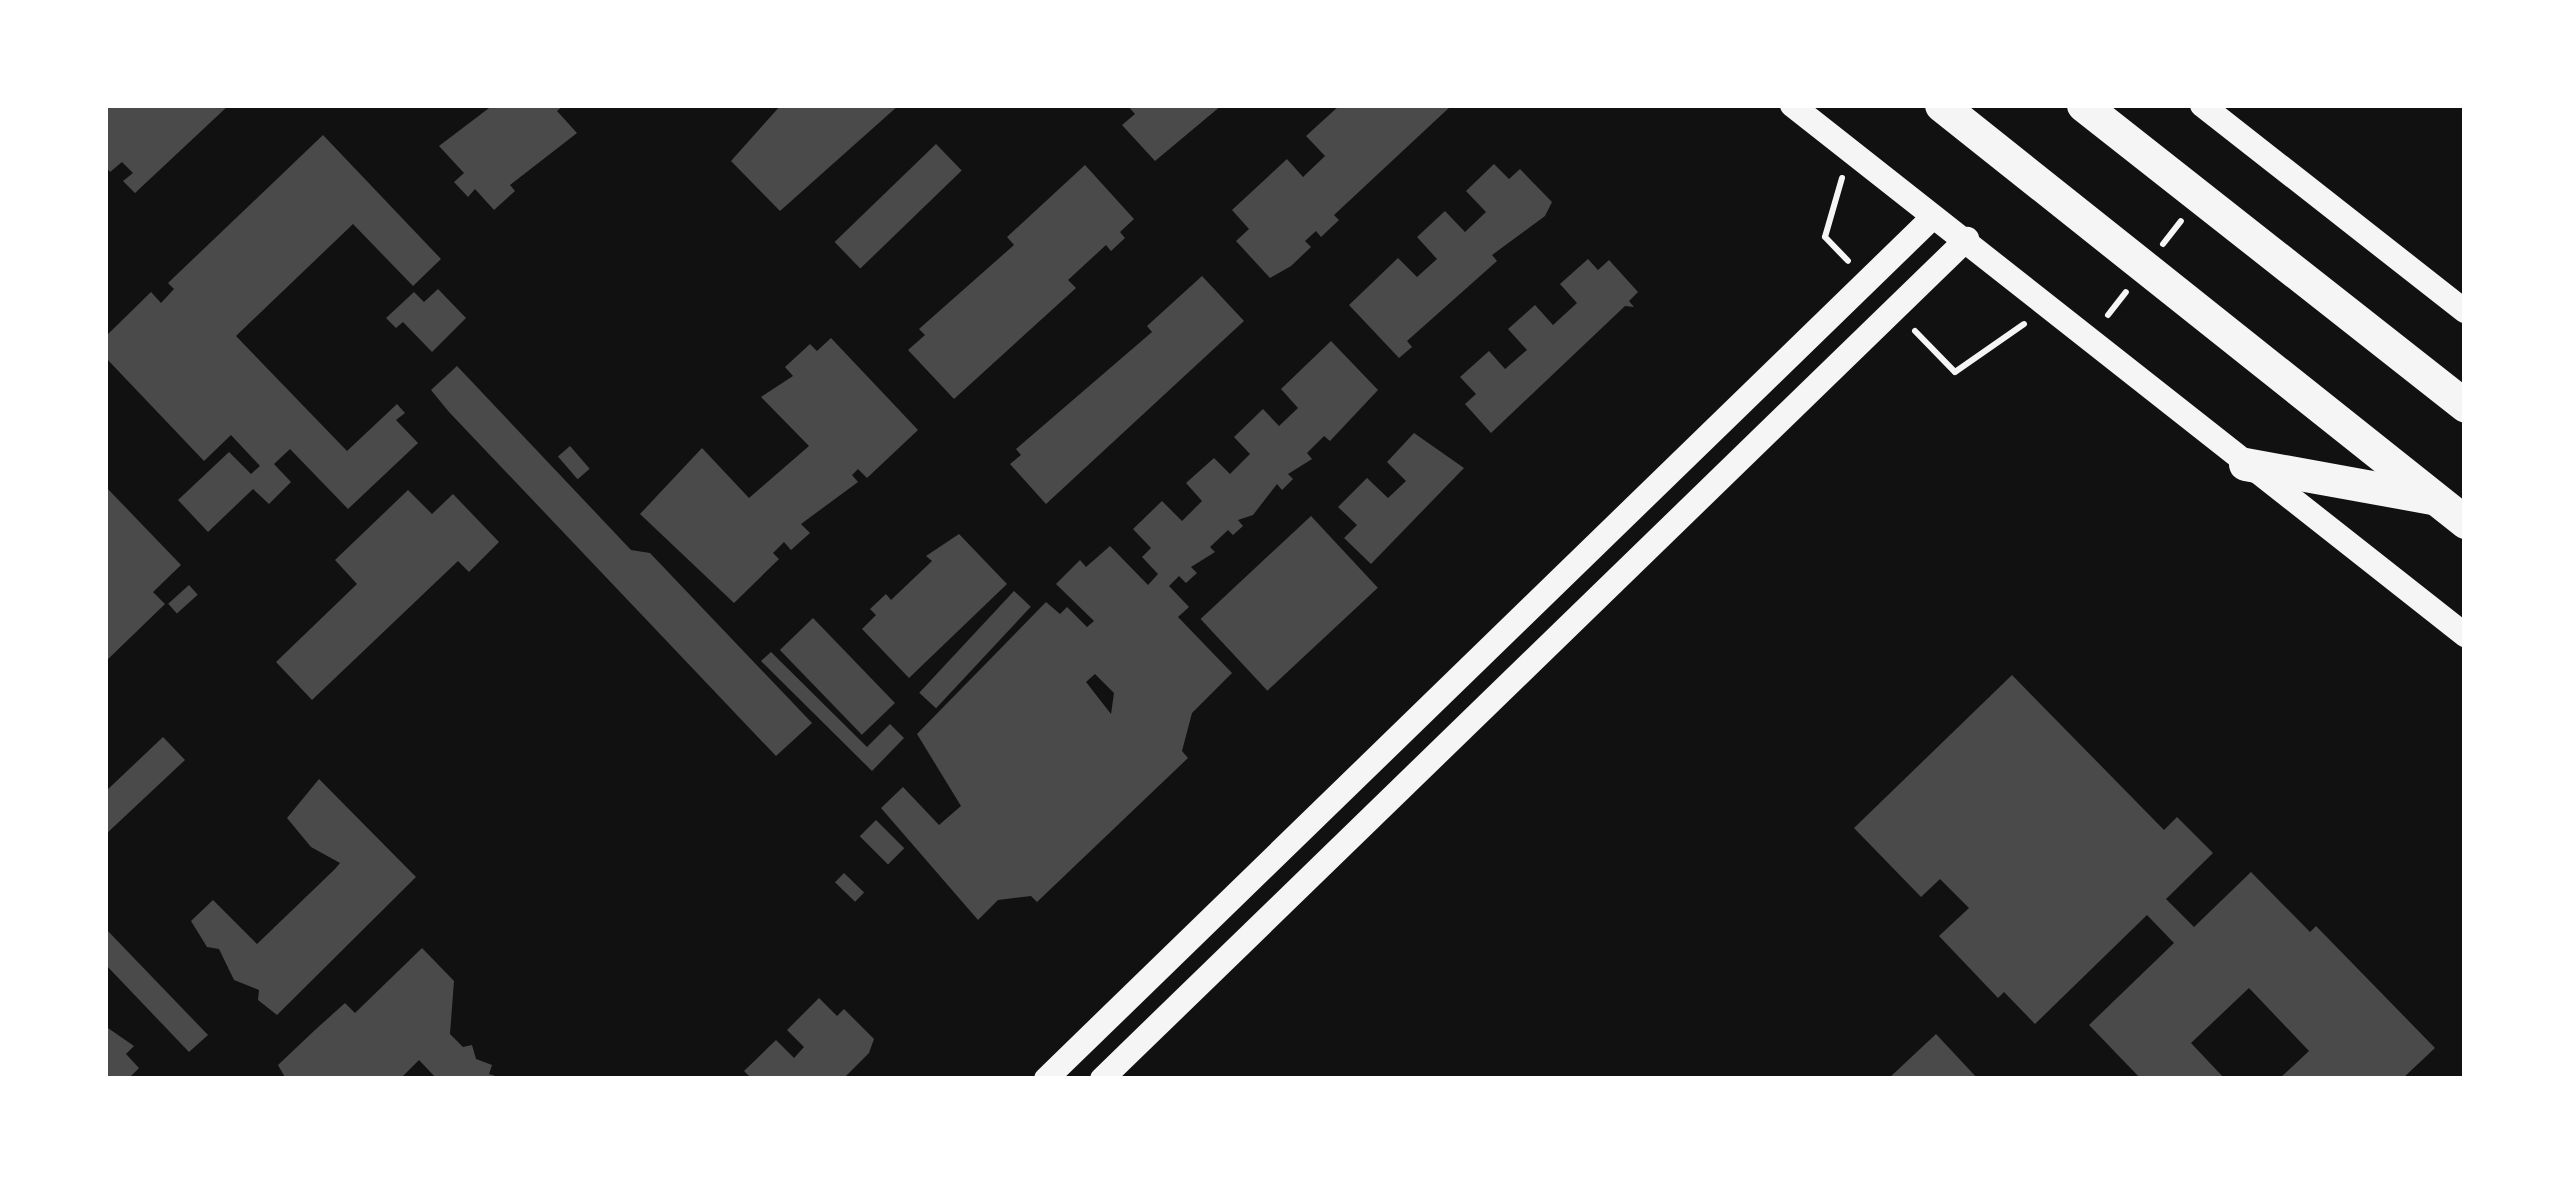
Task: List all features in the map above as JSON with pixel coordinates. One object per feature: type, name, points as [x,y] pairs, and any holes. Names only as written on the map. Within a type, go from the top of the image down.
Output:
[{"type":"highway","points":[[1941,105],[2465,522]]},
{"type":"highway","points":[[2083,105],[2465,406]]},
{"type":"highway","points":[[2104,105],[2127,140]]},
{"type":"highway","points":[[2245,464],[2435,498]]},
{"type":"main road","points":[[1792,105],[2465,635]]},
{"type":"main road","points":[[2202,105],[2465,311]]},
{"type":"main road","points":[[1046,1079],[1933,217]]},
{"type":"main road","points":[[1102,1079],[1967,239]]},
{"type":"building","points":[[105,105],[229,105],[135,193],[123,181],[133,173],[122,162],[110,172],[105,166]]},
{"type":"building","points":[[493,105],[564,105],[557,111],[577,133],[510,185],[515,191],[494,210],[475,189],[468,197],[454,182],[464,173],[439,146]]},
{"type":"building","points":[[781,105],[899,105],[780,211],[731,161]]},
{"type":"building","points":[[1127,105],[1222,105],[1155,161],[1122,125],[1135,114]]},
{"type":"building","points":[[1340,105],[1452,105],[1334,215],[1339,220],[1321,237],[1316,231],[1305,241],[1311,247],[1270,278],[1236,241],[1249,229],[1232,210],[1287,159],[1303,177],[1325,156],[1306,136]]},
{"type":"building","points":[[323,135],[441,259],[413,286],[353,224],[236,336],[347,451],[397,404],[405,413],[396,420],[418,443],[348,509],[290,449],[274,464],[291,482],[269,504],[253,489],[208,532],[178,500],[229,452],[251,474],[260,466],[231,435],[204,461],[105,357],[105,337],[151,292],[161,303],[174,289],[168,283]]},
{"type":"building","points":[[936,144],[962,171],[860,269],[835,242]]},
{"type":"building","points":[[1494,164],[1509,179],[1520,169],[1552,202],[1545,216],[1492,255],[1497,261],[1407,341],[1412,347],[1399,358],[1349,305],[1398,258],[1417,277],[1437,259],[1417,237],[1445,211],[1465,232],[1486,212],[1466,191]]},
{"type":"building","points":[[1085,165],[1134,219],[1120,232],[1125,238],[1111,251],[1106,245],[1068,280],[1076,288],[954,399],[908,350],[925,335],[919,329],[1014,245],[1007,237]]},
{"type":"building","points":[[1588,259],[1598,270],[1609,260],[1638,292],[1629,301],[1634,307],[1625,306],[1491,433],[1465,404],[1476,394],[1460,377],[1489,351],[1505,369],[1527,350],[1508,329],[1535,305],[1553,325],[1577,303],[1560,284]]},
{"type":"building","points":[[1202,276],[1244,321],[1046,504],[1010,464],[1021,455],[1016,449],[1152,332],[1147,326]]},
{"type":"building","points":[[438,289],[466,318],[432,352],[403,322],[396,328],[386,318],[414,292],[424,302]]},
{"type":"building","points":[[831,338],[918,430],[867,478],[858,469],[852,475],[858,482],[801,524],[810,533],[791,550],[784,542],[773,553],[779,559],[734,603],[640,514],[702,448],[749,498],[809,446],[761,397],[793,376],[785,367],[810,344],[817,351]]},
{"type":"building","points":[[1331,341],[1378,390],[1330,441],[1324,436],[1307,453],[1312,459],[1288,474],[1293,479],[1282,490],[1277,484],[1253,515],[1238,520],[1243,526],[1233,535],[1228,530],[1210,547],[1215,552],[1191,567],[1197,573],[1186,583],[1179,576],[1169,586],[1189,607],[1178,617],[1232,673],[1192,713],[1182,751],[1188,758],[1037,902],[1031,896],[998,900],[978,920],[881,808],[903,787],[939,825],[961,806],[917,734],[1046,602],[1060,614],[1067,607],[1087,627],[1094,621],[1056,584],[1080,560],[1086,567],[1110,546],[1148,585],[1158,574],[1142,557],[1151,548],[1133,529],[1162,501],[1182,521],[1202,501],[1186,483],[1214,458],[1230,474],[1250,454],[1234,437],[1263,409],[1279,426],[1298,408],[1281,389]],"holes":[[[1095,674],[1114,693],[1111,714],[1086,682]]]},
{"type":"building","points":[[457,366],[631,550],[650,553],[812,723],[776,756],[431,390]]},
{"type":"building","points":[[1414,433],[1464,468],[1371,564],[1344,538],[1357,525],[1338,507],[1367,478],[1388,498],[1406,481],[1387,462]]},
{"type":"building","points":[[570,446],[590,469],[578,479],[558,456]]},
{"type":"building","points":[[105,486],[181,565],[153,592],[165,604],[105,662]]},
{"type":"building","points":[[408,490],[432,514],[453,494],[499,542],[469,572],[458,561],[312,700],[276,662],[357,584],[335,560]]},
{"type":"building","points":[[1311,516],[1378,588],[1267,691],[1201,619]]},
{"type":"building","points":[[959,534],[1007,584],[909,678],[862,629],[876,615],[870,609],[886,594],[891,600],[932,561],[926,556]]},
{"type":"building","points":[[189,585],[198,595],[177,613],[168,604]]},
{"type":"building","points":[[1014,591],[1031,607],[936,708],[919,693]]},
{"type":"building","points":[[813,618],[895,703],[862,735],[780,650]]},
{"type":"building","points":[[771,652],[867,747],[890,724],[904,738],[872,771],[761,661]]},
{"type":"building","points":[[2012,675],[2164,830],[2177,817],[2213,853],[2166,899],[2194,927],[2251,872],[2310,932],[2316,926],[2435,1048],[2402,1079],[2279,1079],[2309,1051],[2249,988],[2191,1043],[2225,1079],[2141,1079],[2089,1025],[2174,943],[2147,915],[2035,1024],[2004,992],[1998,998],[1939,936],[1969,908],[1940,879],[1921,897],[1854,828]]},
{"type":"building","points":[[163,737],[185,760],[105,835],[105,792]]},
{"type":"building","points":[[319,779],[416,877],[277,1015],[258,1000],[259,990],[234,980],[219,949],[207,947],[191,921],[213,900],[257,944],[335,869],[340,863],[311,847],[287,818]]},
{"type":"building","points":[[876,820],[904,848],[888,865],[860,836]]},
{"type":"building","points":[[844,873],[864,892],[855,902],[835,882]]},
{"type":"building","points":[[105,928],[208,1035],[189,1052],[105,964]]},
{"type":"building","points":[[422,948],[454,981],[450,1034],[463,1047],[472,1045],[476,1059],[492,1065],[489,1074],[505,1079],[437,1079],[419,1060],[400,1079],[286,1079],[278,1065],[345,1003],[355,1013]]},
{"type":"building","points":[[819,998],[837,1016],[844,1009],[874,1039],[869,1053],[843,1079],[752,1079],[744,1071],[776,1040],[794,1058],[804,1047],[787,1030]]},
{"type":"building","points":[[105,1026],[134,1046],[126,1054],[139,1068],[128,1079],[105,1079]]},
{"type":"building","points":[[1936,1034],[1978,1079],[1888,1079]]}]
